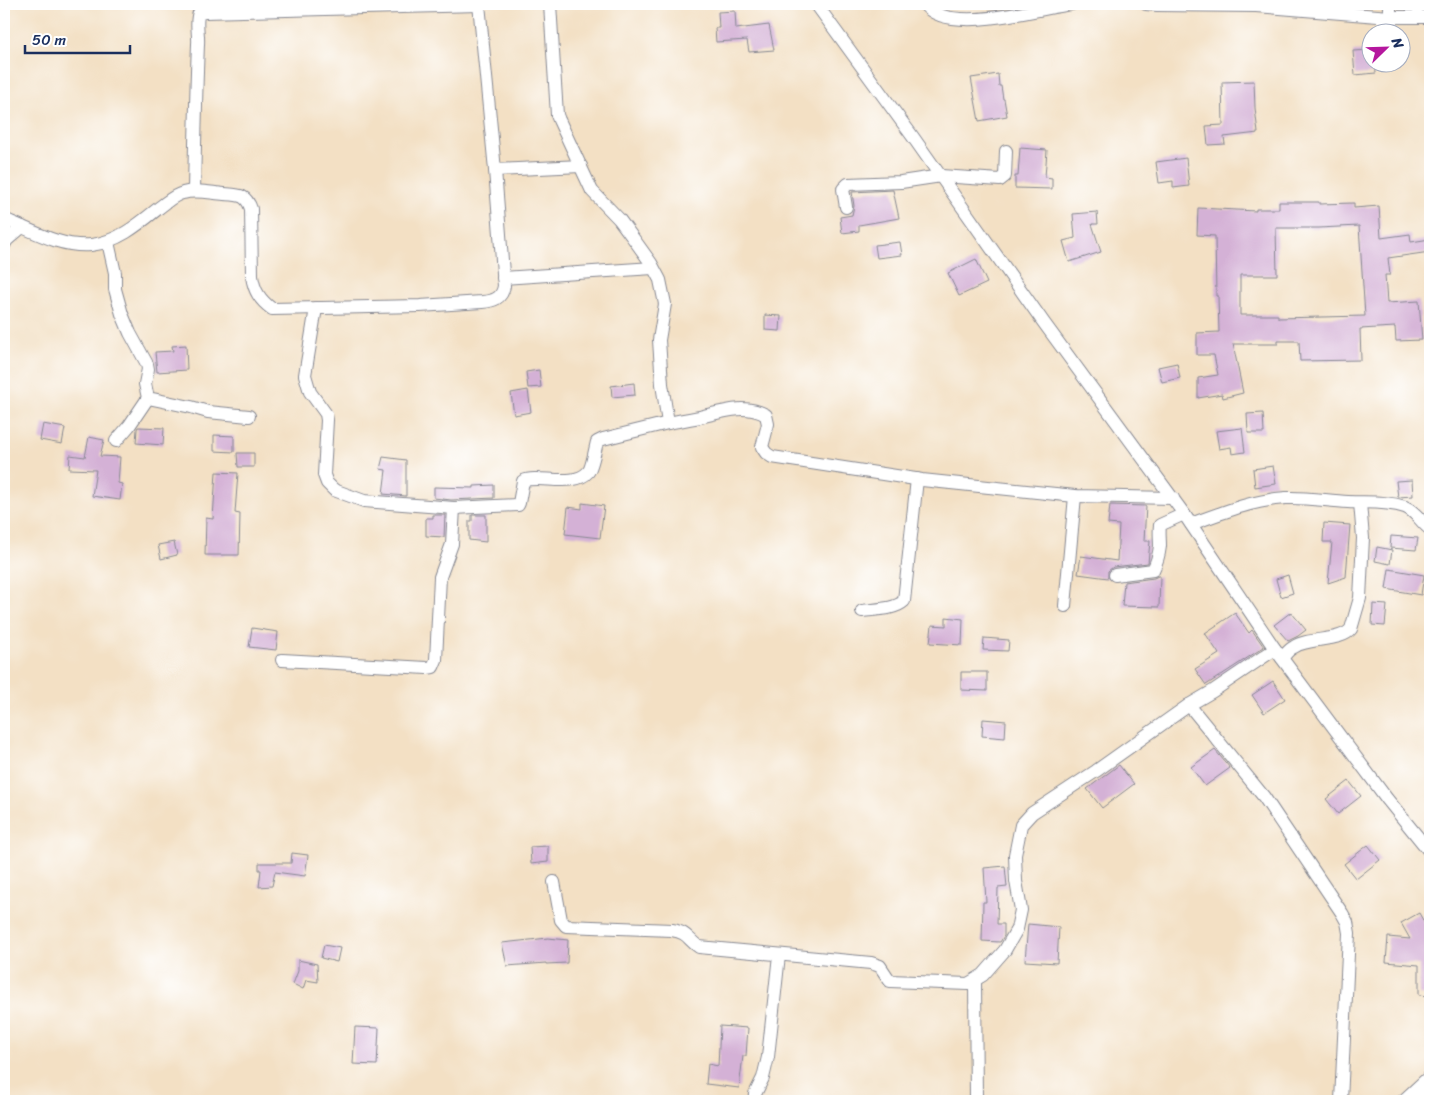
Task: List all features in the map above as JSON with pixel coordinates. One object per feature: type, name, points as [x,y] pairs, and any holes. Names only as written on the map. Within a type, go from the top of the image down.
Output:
[{"type":"street","points":[[4,219],[55,241],[71,245],[90,246],[108,242],[132,229],[182,192],[194,191],[242,196],[248,201],[251,210],[252,276],[254,286],[258,297],[272,308],[420,306],[492,301],[503,293],[503,278],[479,4],[199,14],[197,17],[199,34],[194,191]]},
{"type":"street","points":[[550,4],[557,115],[592,191],[624,225],[660,280],[665,304],[659,340],[662,384],[668,423]]},
{"type":"street","points":[[816,4],[1187,519],[1278,653],[1387,799],[1430,852]]},
{"type":"street","points":[[924,4],[928,10],[940,16],[964,19],[1013,16],[1054,6],[1072,4]]},
{"type":"street","points":[[1146,4],[1256,6],[1390,17],[1430,17]]},
{"type":"street","points":[[1390,4],[1390,17]]},
{"type":"street","points":[[846,207],[843,189],[848,184],[901,182],[941,176],[1000,180],[1006,176],[1006,151]]},
{"type":"street","points":[[495,170],[581,166]]},
{"type":"street","points":[[4,245],[6,240],[22,227]]},
{"type":"street","points":[[108,242],[115,273],[115,289],[122,314],[130,333],[141,350],[148,369],[145,384],[148,398],[116,441]]},
{"type":"street","points":[[503,278],[653,268]]},
{"type":"street","points":[[316,308],[305,375],[310,392],[326,414],[324,476],[330,487],[334,490],[364,501],[454,508],[518,505],[520,503],[522,481],[528,479],[579,478],[589,472],[597,442],[602,439],[727,410],[746,408],[766,415],[768,424],[762,447],[772,457],[917,479],[1075,496],[1172,498]]},
{"type":"street","points":[[148,398],[208,412],[249,416]]},
{"type":"street","points":[[862,611],[894,607],[904,601],[917,479]]},
{"type":"street","points":[[1065,606],[1075,496]]},
{"type":"street","points":[[1115,575],[1153,570],[1158,561],[1160,525],[1217,514],[1265,500],[1288,498],[1360,503],[1380,502],[1405,507],[1414,512],[1430,529]]},
{"type":"street","points":[[554,882],[561,920],[566,926],[672,930],[689,936],[699,947],[871,963],[880,966],[890,981],[968,984],[983,975],[1005,950],[1017,929],[1021,910],[1016,882],[1015,855],[1021,825],[1032,813],[1096,771],[1189,705],[1278,653],[1306,642],[1348,633],[1351,629],[1360,598],[1363,538],[1360,503]]},
{"type":"street","points":[[282,660],[434,667],[436,660],[440,577],[452,544],[454,508]]},
{"type":"street","points":[[1189,705],[1264,797],[1347,922],[1349,933],[1341,1101]]},
{"type":"street","points":[[754,1101],[763,1078],[768,1057],[780,955]]},
{"type":"street","points":[[974,980],[976,1101]]},
{"type":"street","points":[[1403,1101],[1426,1080]]},
{"type":"street","points":[[1422,1101],[1426,1080]]},
{"type":"building","points":[[735,11],[736,29],[769,25],[774,50],[749,52],[747,40],[716,42],[715,28],[719,28],[718,12]]},
{"type":"building","points":[[1353,51],[1362,51],[1362,72],[1376,73],[1355,75]]},
{"type":"building","points":[[998,74],[999,86],[1001,86],[1007,116],[979,121],[971,78]]},
{"type":"building","points":[[1254,81],[1258,133],[1224,137],[1225,144],[1208,145],[1206,126],[1223,125],[1222,82]]},
{"type":"building","points":[[1020,148],[1047,150],[1045,177],[1052,178],[1052,189],[1015,188]]},
{"type":"building","points":[[1186,158],[1189,186],[1173,188],[1173,181],[1159,183],[1156,162]]},
{"type":"building","points":[[893,190],[899,218],[859,225],[859,231],[842,233],[840,217],[852,215],[854,206],[852,192]]},
{"type":"building","points":[[1279,202],[1354,203],[1354,208],[1379,206],[1381,238],[1410,234],[1411,242],[1430,239],[1430,252],[1388,258],[1390,275],[1385,275],[1387,303],[1419,301],[1422,340],[1396,341],[1395,327],[1360,329],[1361,360],[1300,361],[1299,341],[1278,341],[1278,344],[1233,344],[1243,393],[1223,398],[1222,394],[1198,398],[1198,378],[1218,375],[1214,355],[1197,355],[1197,333],[1219,332],[1215,236],[1197,235],[1198,208],[1256,211],[1256,209],[1279,209]],"holes":[[[1359,226],[1365,316],[1278,318],[1278,315],[1240,315],[1240,275],[1277,275],[1276,228]]]},
{"type":"building","points":[[1097,212],[1098,224],[1092,224],[1101,252],[1069,262],[1063,241],[1075,238],[1073,214]]},
{"type":"building","points":[[900,242],[902,255],[877,258],[875,245]]},
{"type":"building","points":[[976,259],[987,283],[959,296],[948,273]]},
{"type":"building","points":[[765,315],[781,316],[780,331],[765,330]]},
{"type":"building","points":[[186,345],[187,370],[157,372],[155,352],[173,351],[172,346]]},
{"type":"building","points":[[1177,363],[1180,378],[1162,382],[1158,367]]},
{"type":"building","points":[[539,370],[541,387],[528,388],[526,372]]},
{"type":"building","points":[[634,383],[635,395],[612,397],[611,386]]},
{"type":"building","points":[[528,390],[531,412],[514,415],[511,393]]},
{"type":"building","points":[[1263,413],[1264,433],[1248,433],[1247,414]]},
{"type":"building","points":[[43,424],[65,428],[62,444],[40,440]]},
{"type":"building","points":[[138,427],[164,428],[163,445],[136,443]]},
{"type":"building","points":[[1242,428],[1245,452],[1232,454],[1231,447],[1219,449],[1216,431]]},
{"type":"building","points":[[214,435],[234,436],[234,452],[214,451]]},
{"type":"building","points":[[89,437],[104,440],[100,456],[120,457],[118,483],[122,484],[120,500],[92,496],[96,470],[69,469],[70,455],[85,457]]},
{"type":"building","points":[[237,453],[254,453],[254,467],[238,467]]},
{"type":"building","points":[[383,457],[406,460],[406,496],[383,494],[386,470],[380,469]]},
{"type":"building","points":[[1273,466],[1276,484],[1255,487],[1253,469]]},
{"type":"building","points":[[216,472],[238,473],[235,513],[240,514],[239,555],[205,555],[206,518],[213,519]]},
{"type":"building","points":[[1412,480],[1413,496],[1398,497],[1396,481]]},
{"type":"building","points":[[494,485],[494,498],[451,500],[434,498],[434,487],[474,488],[474,486]]},
{"type":"building","points":[[582,503],[604,506],[600,538],[565,534],[568,507],[582,509]]},
{"type":"building","points":[[1110,505],[1146,506],[1144,541],[1150,541],[1148,563],[1113,567],[1108,571],[1108,578],[1078,574],[1081,556],[1117,561],[1119,525],[1108,524]]},
{"type":"building","points":[[433,515],[445,515],[444,537],[426,536],[426,518],[433,518]]},
{"type":"building","points":[[472,515],[486,515],[486,542],[469,540],[469,521],[472,521]]},
{"type":"building","points":[[1324,523],[1350,525],[1346,577],[1328,583],[1332,542],[1323,542]]},
{"type":"building","points":[[1391,536],[1418,538],[1416,550],[1390,548]]},
{"type":"building","points":[[174,542],[177,555],[161,559],[158,545]]},
{"type":"building","points":[[1377,547],[1392,550],[1390,564],[1375,561]]},
{"type":"building","points":[[1389,569],[1424,575],[1421,595],[1386,589]]},
{"type":"building","points":[[1288,575],[1293,593],[1281,597],[1276,579]]},
{"type":"building","points":[[1160,576],[1159,607],[1122,606],[1124,582]]},
{"type":"building","points":[[1373,604],[1387,605],[1385,626],[1372,625]]},
{"type":"building","points":[[1291,612],[1306,630],[1288,641],[1274,625]]},
{"type":"building","points":[[1235,613],[1249,633],[1252,630],[1264,647],[1206,685],[1195,669],[1219,654],[1205,633]]},
{"type":"building","points":[[946,617],[963,619],[962,645],[930,643],[932,625],[946,626]]},
{"type":"building","points":[[252,628],[278,632],[276,650],[249,647]]},
{"type":"building","points":[[984,638],[1009,640],[1008,651],[983,650]]},
{"type":"building","points":[[961,672],[987,672],[987,691],[961,690]]},
{"type":"building","points":[[1273,681],[1285,699],[1264,713],[1252,695]]},
{"type":"building","points":[[983,719],[1006,721],[1005,738],[982,736]]},
{"type":"building","points":[[1215,750],[1230,768],[1205,786],[1191,767]]},
{"type":"building","points":[[1119,765],[1134,784],[1102,808],[1087,789]]},
{"type":"building","points":[[1349,781],[1361,796],[1338,814],[1326,799]]},
{"type":"building","points":[[1368,845],[1380,860],[1356,879],[1344,864]]},
{"type":"building","points":[[548,846],[548,862],[531,864],[530,847]]},
{"type":"building","points":[[292,853],[308,855],[305,876],[275,872],[272,886],[259,887],[261,870],[259,870],[259,863],[291,863]]},
{"type":"building","points":[[1005,866],[1007,887],[998,888],[997,924],[1004,924],[1004,936],[1000,942],[982,941],[983,902],[986,902],[984,868]]},
{"type":"building","points":[[1419,913],[1430,933],[1430,996],[1419,995],[1419,965],[1386,962],[1388,937],[1410,939],[1401,923]]},
{"type":"building","points":[[1028,924],[1059,927],[1057,963],[1025,961]]},
{"type":"building","points":[[548,938],[568,940],[567,963],[507,966],[502,943]]},
{"type":"building","points":[[324,945],[340,948],[337,962],[321,958]]},
{"type":"building","points":[[298,960],[317,964],[318,982],[306,980],[303,989],[293,984],[298,971]]},
{"type":"building","points":[[720,1026],[748,1028],[746,1056],[743,1056],[739,1088],[706,1084],[708,1064],[718,1066]]},
{"type":"building","points":[[355,1027],[379,1028],[377,1065],[353,1064]]}]
